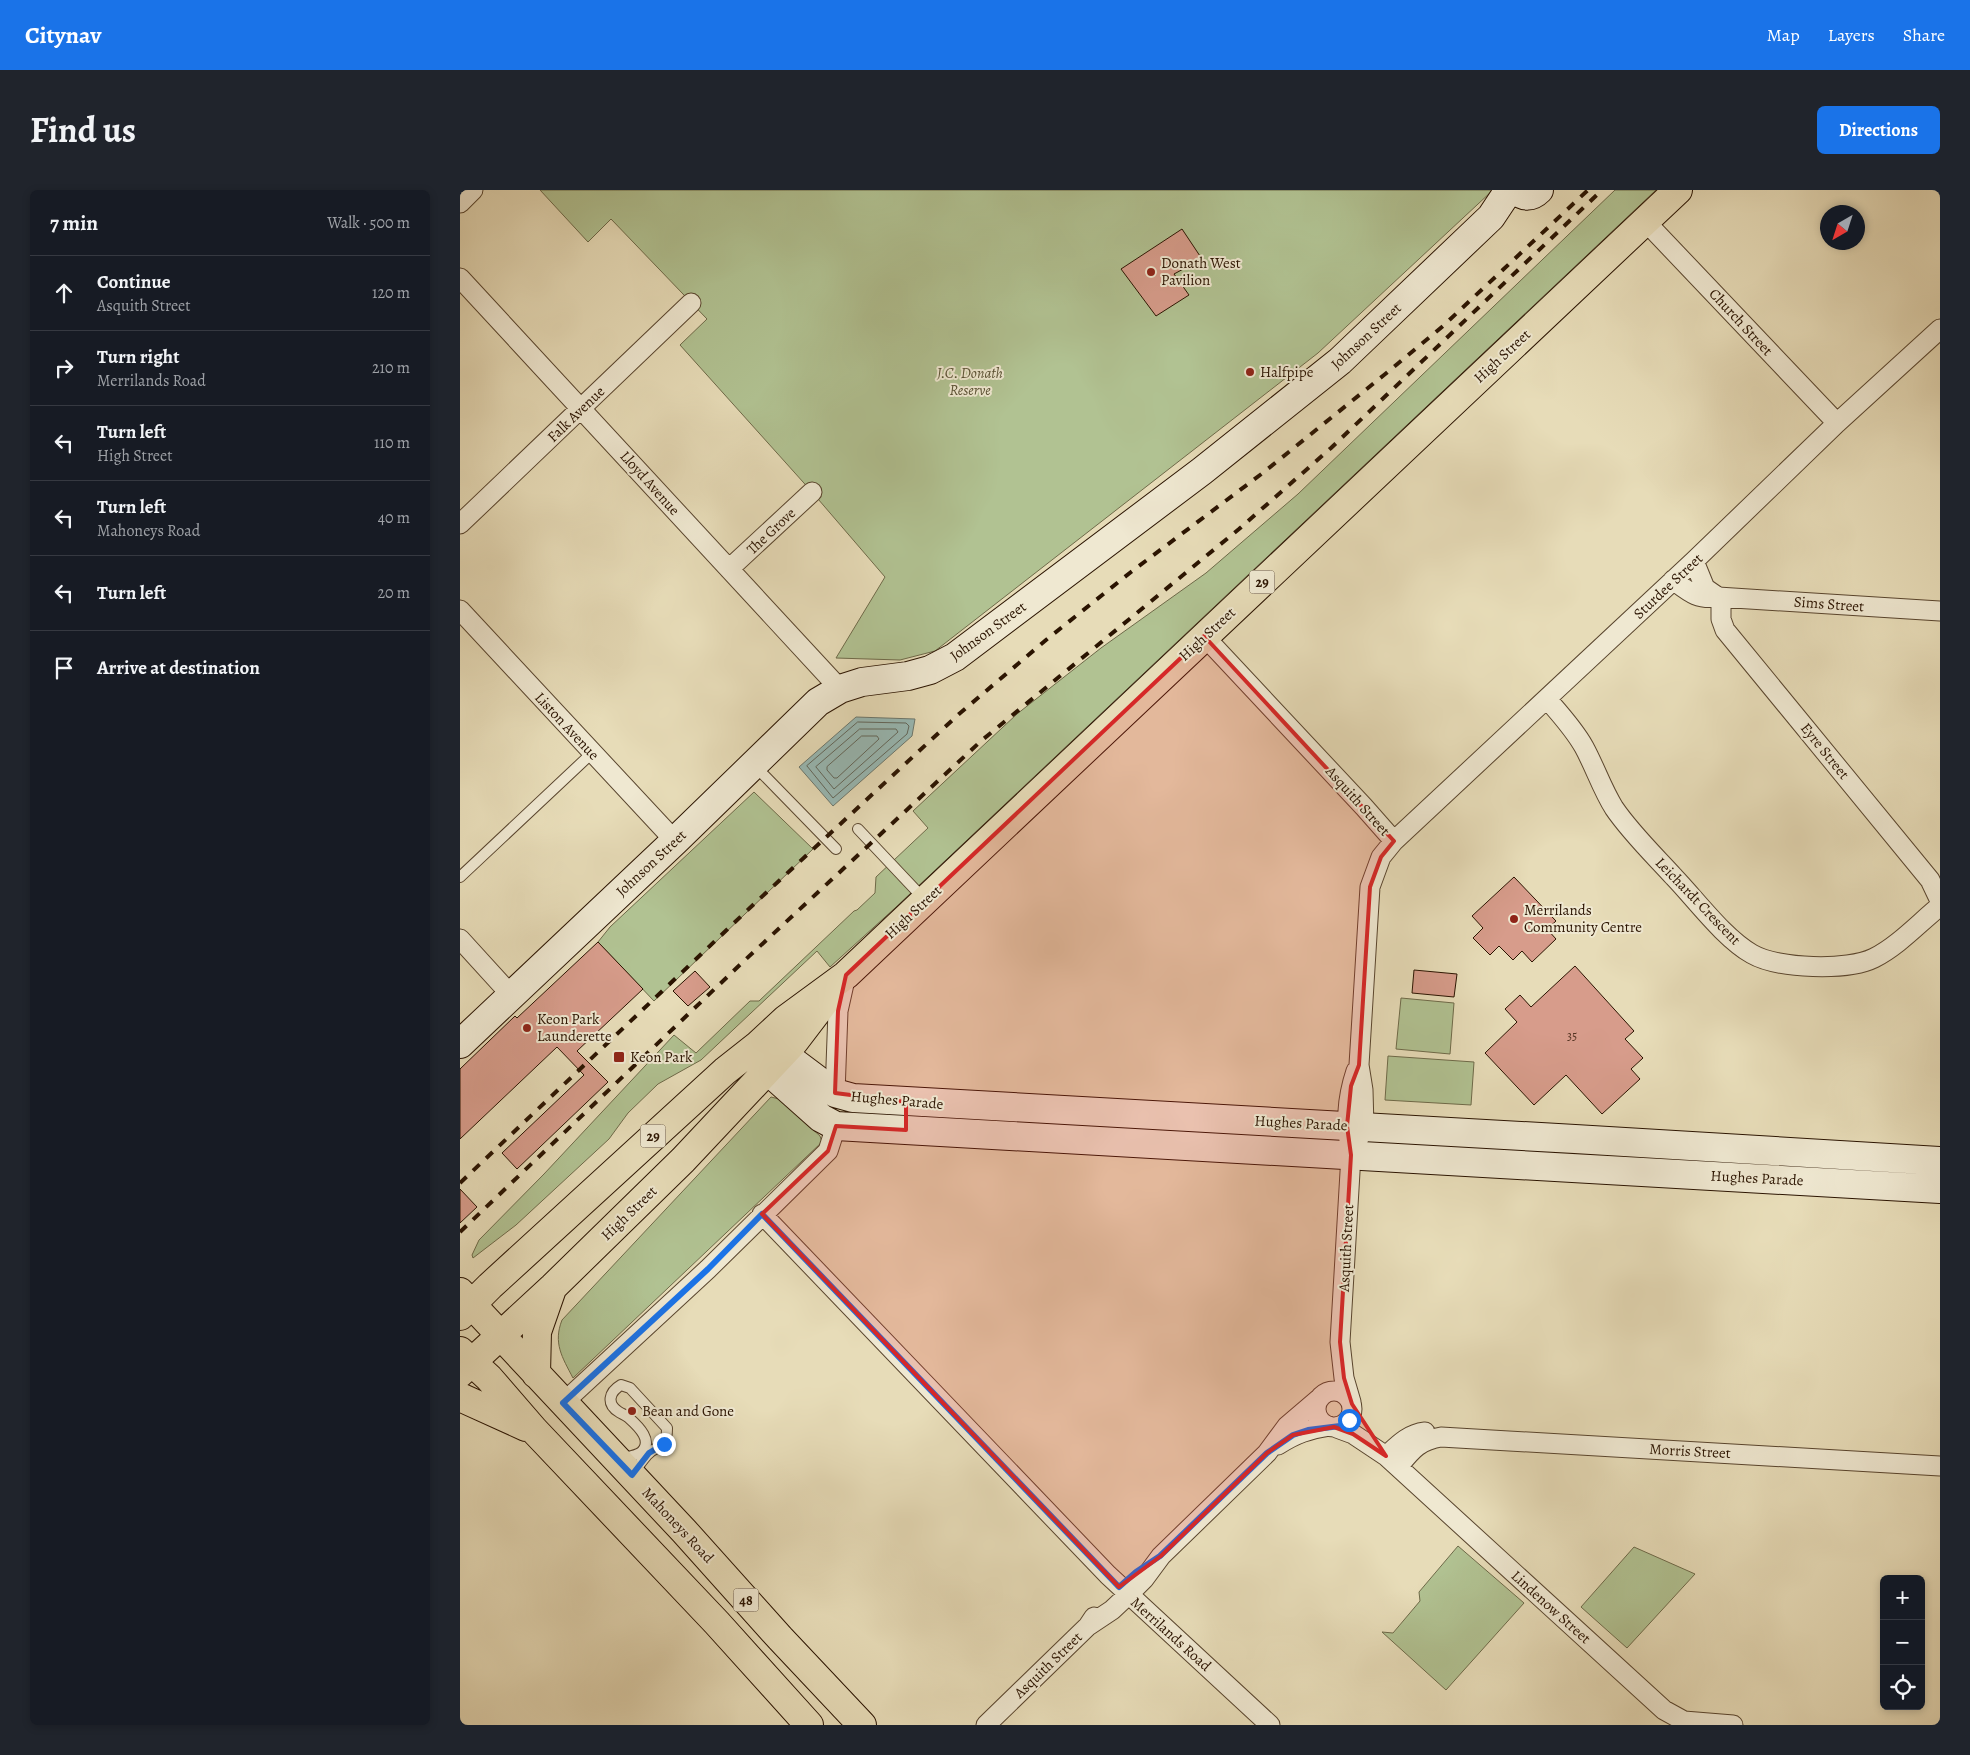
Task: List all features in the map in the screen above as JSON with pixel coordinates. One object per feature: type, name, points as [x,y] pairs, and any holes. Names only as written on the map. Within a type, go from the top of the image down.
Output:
[{"type":"main road","name":"High Street","points":[[464,1362],[500,1334],[553,1287],[683,1160],[770,1056],[846,975],[1678,190]]},
{"type":"main road","name":"High Street","points":[[464,1304],[719,1077],[770,1056]]},
{"type":"main road","points":[[536,1374],[537,1332],[553,1287]]},
{"type":"main road","name":"Mahoneys Road","points":[[464,1304],[500,1334],[862,1725]]},
{"type":"main road","name":"48","points":[[464,1362],[489,1378],[581,1482],[716,1623],[809,1725]]},
{"type":"main road","points":[[460,1397],[534,1430]]},
{"type":"main road","points":[[581,1482],[598,1466],[625,1468]]},
{"type":"street","points":[[460,203],[473,190]]},
{"type":"street","name":"Johnson Street","points":[[460,1044],[675,841],[818,702],[840,689],[862,682],[908,676],[930,670],[955,657],[1202,471],[1340,362],[1491,216],[1523,192]]},
{"type":"street","name":"Church Street","points":[[1645,221],[1837,423]]},
{"type":"street","name":"Lloyd Avenue","points":[[460,278],[840,689]]},
{"type":"street","name":"Falk Avenue","points":[[460,524],[692,303]]},
{"type":"street","name":"Sturdee Street","points":[[1394,841],[1694,561],[1837,423],[1940,329]]},
{"type":"street","name":"The Grove","points":[[729,569],[812,492]]},
{"type":"street","points":[[1694,561],[1705,588],[1719,597]]},
{"type":"street","name":"Sims Street","points":[[1673,580],[1695,596],[1705,599],[1719,597],[1940,611]]},
{"type":"street","name":"Eyre Street","points":[[1719,597],[1721,619],[1726,630],[1930,880],[1940,902]]},
{"type":"street","name":"Liston Avenue","points":[[460,610],[675,841]]},
{"type":"street","name":"Asquith Street","points":[[1204,636],[1394,841],[1381,857],[1370,887],[1359,1065],[1351,1086],[1355,1126],[1351,1155],[1340,1342],[1344,1378],[1351,1403]]},
{"type":"street","name":"Leichardt Crescent","points":[[1547,699],[1583,745],[1606,795],[1626,824],[1728,935],[1754,955],[1781,963],[1836,966],[1862,963],[1887,949],[1940,906]]},
{"type":"street","points":[[460,939],[512,996]]},
{"type":"street","points":[[835,1093],[838,1011],[846,975]]},
{"type":"street","name":"Hughes Parade","points":[[770,1056],[835,1093],[853,1098],[1940,1161]]},
{"type":"street","name":"Hughes Parade","points":[[770,1056],[821,1118],[836,1126],[1940,1189]]},
{"type":"street","points":[[906,1102],[906,1130]]},
{"type":"street","points":[[563,1403],[708,1269],[828,1151],[836,1126]]},
{"type":"street","points":[[1574,1168],[1575,1139]]},
{"type":"street","name":"Merrilands Road","points":[[762,1214],[1124,1591],[1270,1725]]},
{"type":"street","name":"Asquith Street","points":[[1267,1453],[1287,1426],[1322,1396],[1340,1342]]},
{"type":"street","points":[[1334,1391],[1348,1397],[1352,1410],[1349,1420],[1345,1424],[1332,1427],[1324,1424],[1317,1414],[1316,1408],[1322,1396],[1334,1391]]},
{"type":"street","name":"Lindenow Street","points":[[1351,1403],[1392,1461]]},
{"type":"street","name":"Asquith Street","points":[[986,1725],[1088,1626],[1112,1610],[1124,1591],[1144,1579],[1160,1556],[1267,1453],[1293,1435],[1308,1430],[1332,1427]]},
{"type":"street","name":"Lindenow Street","points":[[1332,1427],[1353,1434],[1392,1461],[1660,1718],[1733,1725]]},
{"type":"street","name":"Morris Street","points":[[1392,1461],[1422,1442],[1441,1437],[1940,1466]]},
{"type":"lane","points":[[460,877],[592,753]]},
{"type":"lane","points":[[754,765],[836,849]]},
{"type":"lane","points":[[858,829],[925,901]]},
{"type":"lane","points":[[621,1385],[630,1388],[667,1428],[667,1437],[664,1444],[625,1468],[645,1447],[646,1441],[642,1432],[610,1403],[610,1395],[615,1388],[621,1385]]},
{"type":"highlighted area","points":[[1204,636],[1394,841],[1381,857],[1370,887],[1359,1065],[1351,1086],[1347,1126],[1351,1155],[1340,1342],[1344,1378],[1352,1404],[1386,1456],[1353,1434],[1334,1427],[1293,1435],[1267,1453],[1161,1556],[1119,1587],[762,1214],[828,1151],[836,1126],[906,1130],[906,1102],[835,1093],[838,1011],[846,975]]},
{"type":"green space","name":"J.C. Donath Reserve","points":[[540,190],[1492,191],[1318,353],[935,651],[900,660],[836,658],[885,577],[812,492],[680,345],[707,319],[611,219],[588,242]]},
{"type":"green space","points":[[1615,190],[1656,190],[895,908],[830,967],[817,951],[701,1060],[658,1084],[628,1113],[609,1139],[516,1225],[473,1258],[472,1255],[479,1240],[544,1174],[674,1035],[696,1053],[750,1001],[759,1001],[875,893],[876,877],[928,828],[913,811],[1017,714],[1101,648],[1206,573],[1298,494]]},
{"type":"green space","points":[[754,792],[813,849],[654,1001],[598,942],[610,927]]},
{"type":"green space","points":[[1401,998],[1454,1003],[1450,1054],[1396,1049]]},
{"type":"green space","points":[[1388,1056],[1474,1062],[1471,1105],[1385,1100]]},
{"type":"green space","points":[[771,1097],[779,1099],[820,1136],[822,1142],[573,1378],[560,1350],[558,1336],[562,1320]]},
{"type":"green space","points":[[1458,1546],[1524,1603],[1446,1690],[1382,1632],[1393,1633],[1420,1601],[1419,1592]]},
{"type":"green space","points":[[1634,1547],[1695,1574],[1627,1648],[1581,1607]]},
{"type":"water","points":[[856,717],[915,719],[912,736],[833,806],[799,767]]},
{"type":"building","name":"Donath West Pavilion","points":[[1182,229],[1202,259],[1174,274],[1189,295],[1156,316],[1121,269]]},
{"type":"building","name":"Merrilands Community Centre","points":[[1514,877],[1556,921],[1547,929],[1556,939],[1532,962],[1522,951],[1513,960],[1499,946],[1490,955],[1473,938],[1483,928],[1472,916]]},
{"type":"building","points":[[598,942],[643,989],[577,1051],[608,1082],[517,1169],[502,1153],[584,1075],[557,1047],[460,1139],[460,1069],[515,1016],[517,1018]]},
{"type":"building","points":[[1575,966],[1634,1031],[1625,1039],[1643,1058],[1631,1069],[1640,1079],[1602,1114],[1566,1075],[1534,1105],[1485,1053],[1517,1022],[1505,1009],[1520,995],[1531,1007]]},
{"type":"building","points":[[1414,970],[1457,974],[1454,997],[1412,993]]},
{"type":"building","points":[[695,971],[710,987],[688,1006],[673,991]]},
{"type":"building","points":[[460,1189],[477,1207],[460,1223]]},
{"type":"railway","points":[[460,1183],[754,904],[959,714],[1046,640],[1131,572],[1264,472],[1443,326],[1588,190]]},
{"type":"railway","points":[[460,1232],[745,960],[981,741],[1239,529],[1331,448],[1602,190]]},
{"type":"place","name":"Donath West Pavilion","points":[[1151,272]]},
{"type":"place","name":"Halfpipe","points":[[1250,372]]},
{"type":"place","name":"Merrilands Community Centre","points":[[1514,919]]},
{"type":"place","name":"Keon Park Launderette","points":[[527,1028]]},
{"type":"place","name":"Keon Park","points":[[619,1057]]},
{"type":"place","name":"Bean and Gone","points":[[632,1411]]},
{"type":"route","points":[[664,1444],[649,1453],[632,1475],[563,1403],[708,1269],[762,1214],[1119,1587],[1136,1572],[1160,1556],[1267,1453],[1293,1435],[1308,1430],[1340,1426],[1349,1420]]}]
